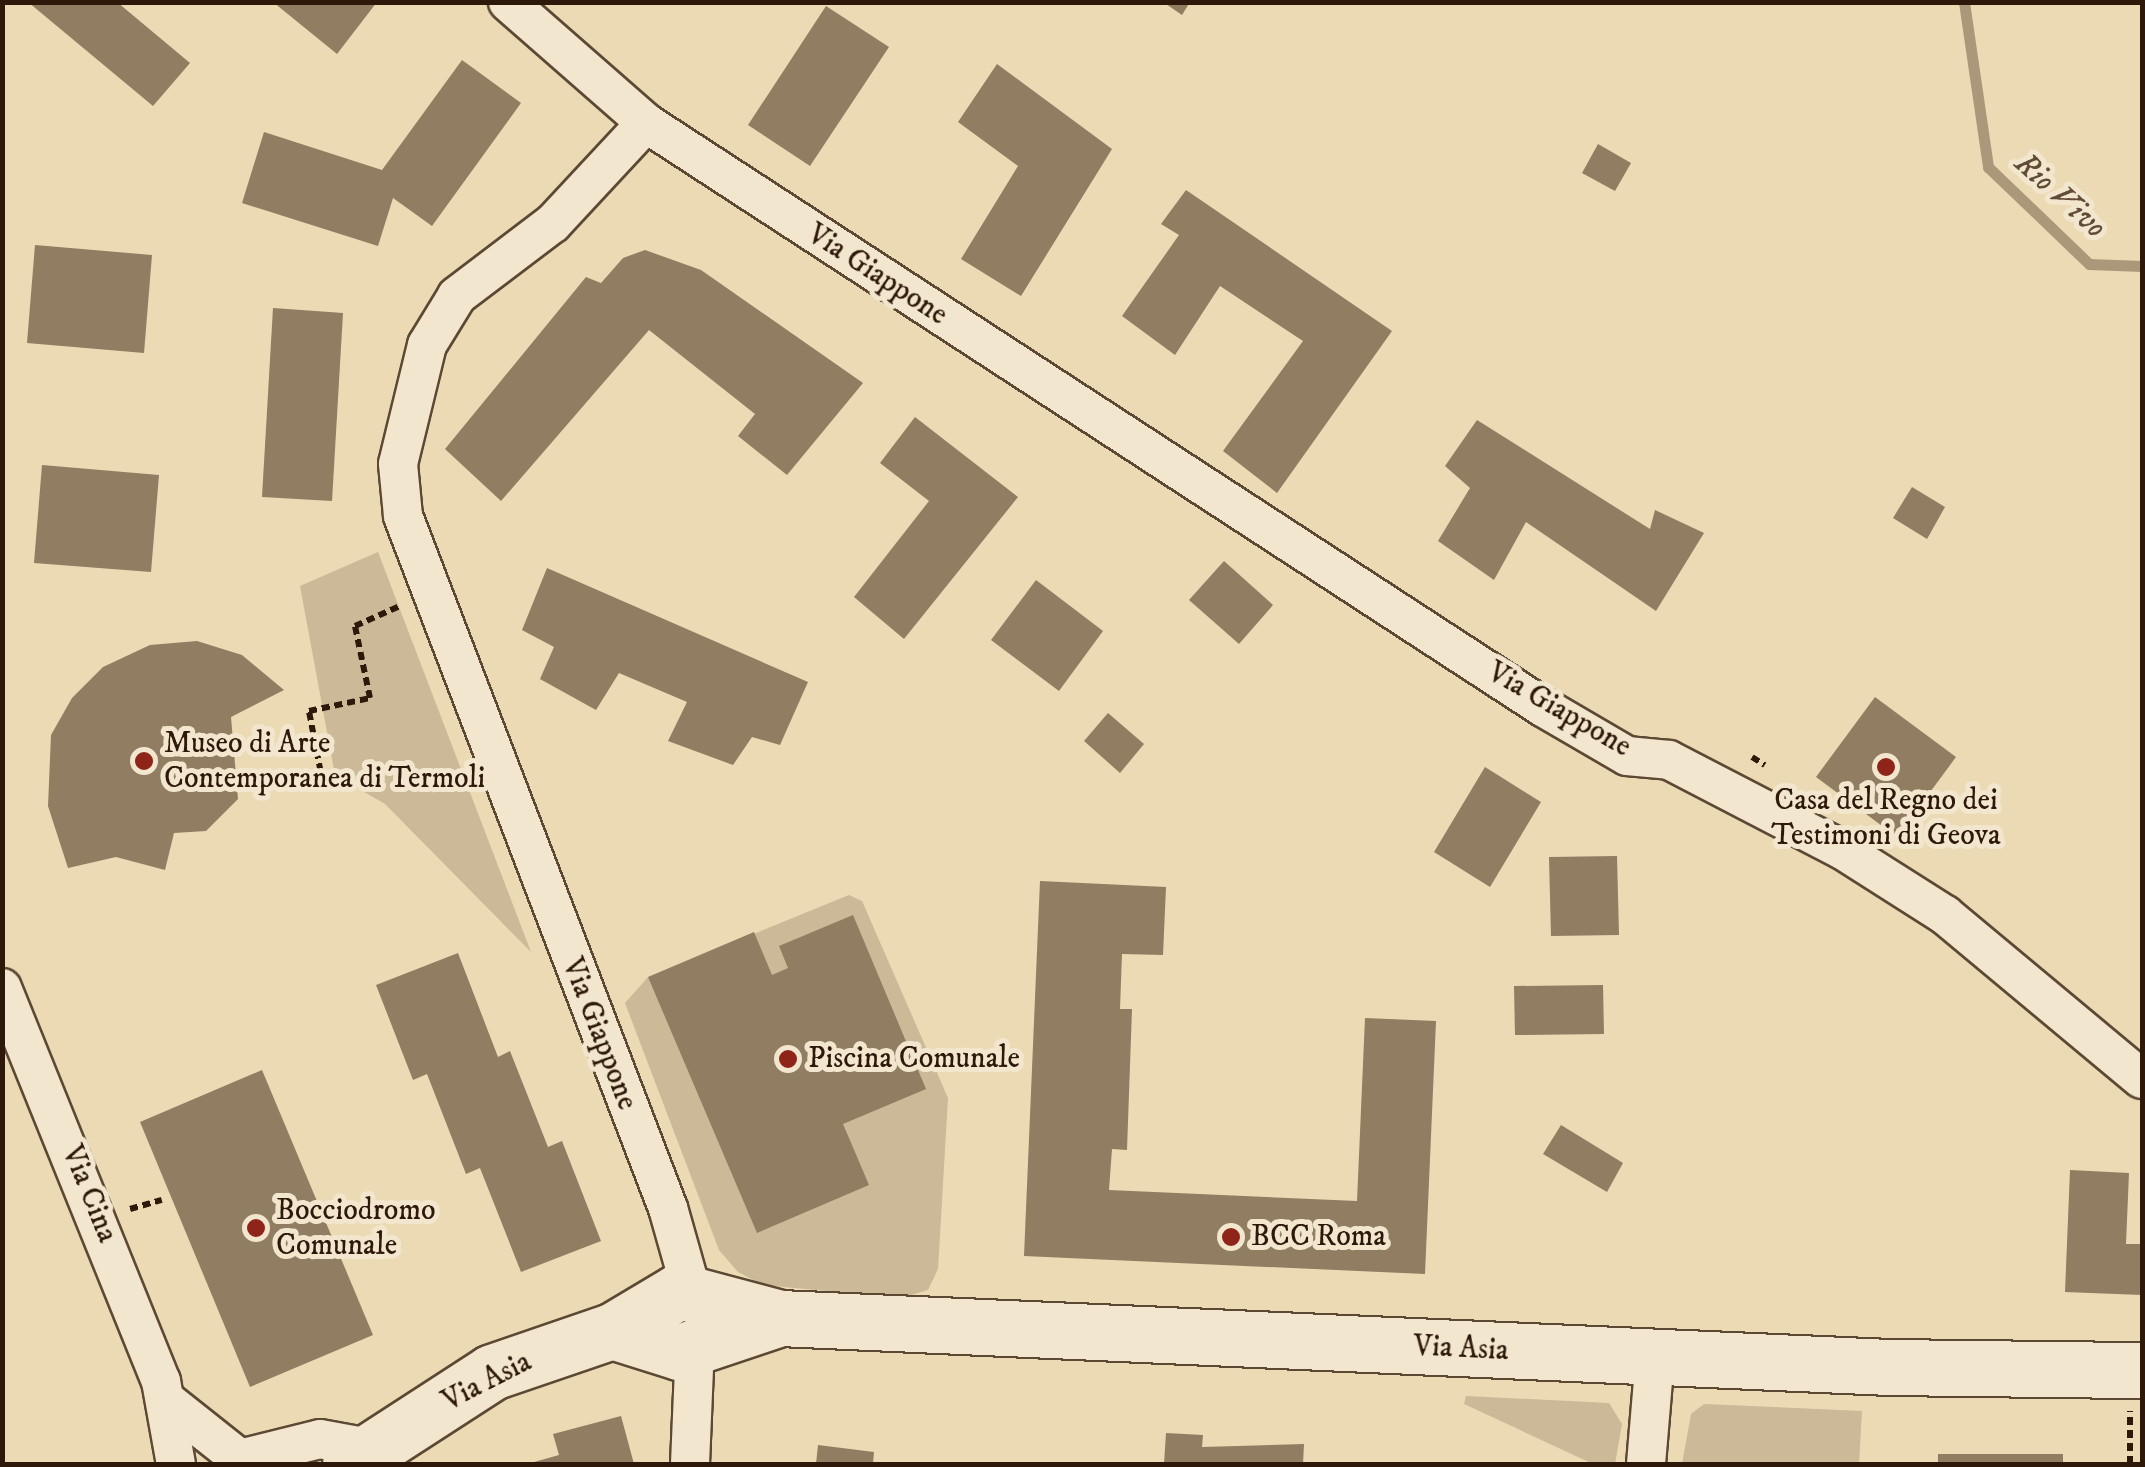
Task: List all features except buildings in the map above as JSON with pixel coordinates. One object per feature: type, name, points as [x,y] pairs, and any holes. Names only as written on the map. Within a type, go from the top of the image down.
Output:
[{"type":"street","points":[[508,2],[646,123]]},
{"type":"street","name":"Via Giappone","points":[[690,1464],[697,1418],[668,1208],[403,516],[398,464],[427,345],[458,296],[553,223],[646,123],[1544,707],[1627,756],[1669,760],[1841,849],[1996,957],[2142,1078]]},
{"type":"street","name":"Via Cina","points":[[2,988],[168,1402],[176,1464]]},
{"type":"street","name":"Via Asia","points":[[318,1464],[360,1456],[492,1372],[612,1331],[681,1322],[780,1318],[1655,1357],[2142,1370]]},
{"type":"street","points":[[1646,1464],[1655,1357]]},
{"type":"street","name":"Via Cina","points":[[168,1402],[240,1459],[320,1439],[360,1456]]},
{"type":"path","points":[[323,784],[309,712],[370,698],[354,626],[413,600]]},
{"type":"path","points":[[134,1207],[162,1200]]},
{"type":"shaded area","points":[[378,552],[531,952],[385,804],[335,775],[300,586]]},
{"type":"shaded area","name":"Piscina Comunale","points":[[849,895],[862,901],[948,1098],[938,1269],[928,1290],[901,1298],[763,1285],[738,1272],[719,1250],[625,1003],[648,977]]},
{"type":"shaded area","points":[[1466,1396],[1609,1403],[1622,1424],[1615,1464],[1593,1464],[1464,1404]]},
{"type":"shaded area","points":[[1704,1404],[1862,1411],[1859,1464],[1682,1464],[1691,1414]]},
{"type":"waterway","name":"Rio Vivo","points":[[1964,2],[1988,167],[2089,264],[2142,266]]},
{"type":"place","name":"Museo di Arte Contemporanea di Termoli","points":[[144,761]]},
{"type":"place","name":"Casa del Regno dei Testimoni di Geova","points":[[1886,767]]},
{"type":"place","name":"Piscina Comunale","points":[[788,1059]]},
{"type":"place","name":"Bocciodromo Comunale","points":[[256,1228]]},
{"type":"place","name":"BCC Roma","points":[[1231,1237]]}]
